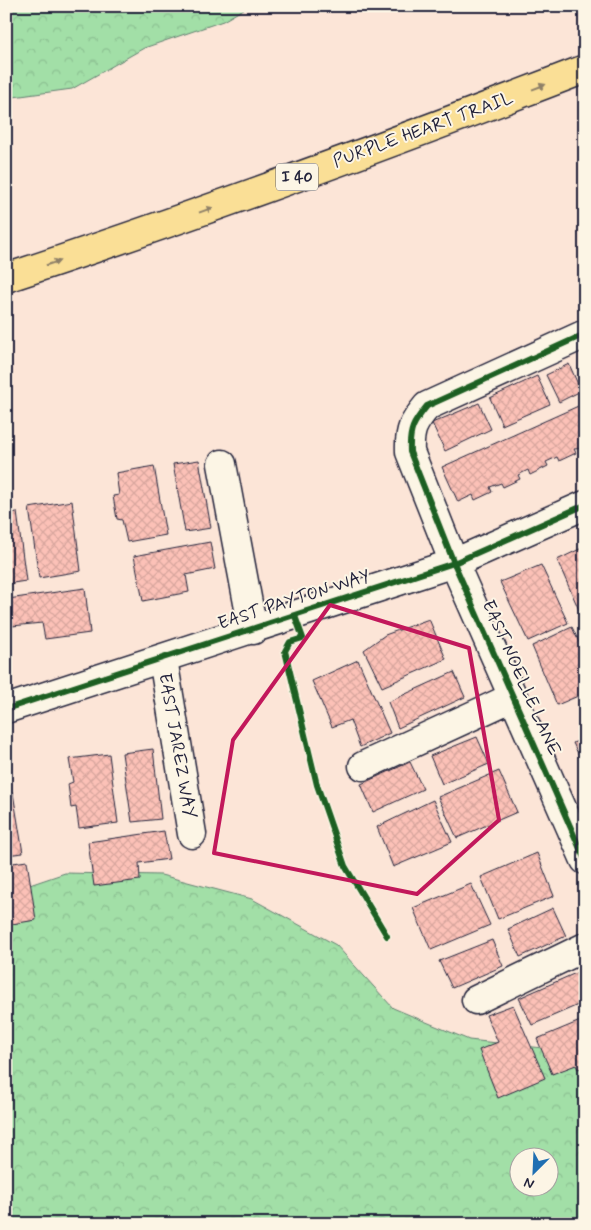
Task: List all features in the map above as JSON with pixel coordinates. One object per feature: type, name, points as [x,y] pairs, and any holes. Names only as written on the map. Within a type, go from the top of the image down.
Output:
[{"type":"highway","name":"PURPLE HEART TRAIL","points":[[6,278],[126,238],[420,132],[585,69]]},
{"type":"street","name":"EAST NOELLE LANE","points":[[585,334],[427,406],[416,420],[409,434],[410,452],[454,563],[585,860]]},
{"type":"street","points":[[222,464],[253,630]]},
{"type":"street","name":"EAST PAYTON WAY","points":[[6,709],[454,563],[584,506]]},
{"type":"street","name":"EAST JAREZ WAY","points":[[163,659],[192,834]]},
{"type":"street","points":[[363,766],[513,697]]},
{"type":"street","points":[[476,1000],[585,947]]},
{"type":"highlighted area","points":[[330,605],[469,648],[499,820],[417,894],[214,853],[233,740]]},
{"type":"green space","points":[[6,6],[249,6],[223,21],[144,48],[72,89],[6,98]]},
{"type":"green space","points":[[65,873],[161,875],[252,899],[336,945],[393,1008],[469,1040],[552,1049],[585,1038],[585,1224],[6,1224],[6,893]]},
{"type":"building","points":[[569,364],[581,391],[559,402],[546,375]]},
{"type":"building","points":[[537,376],[550,404],[502,425],[490,398]]},
{"type":"building","points":[[479,403],[491,429],[445,451],[432,423]]},
{"type":"building","points":[[585,403],[585,448],[574,449],[576,453],[559,461],[557,457],[546,462],[548,466],[530,475],[528,470],[518,475],[520,479],[503,487],[501,483],[490,487],[492,492],[475,500],[473,495],[458,502],[442,467]]},
{"type":"building","points":[[199,460],[211,528],[185,532],[173,464]]},
{"type":"building","points":[[154,466],[166,535],[127,542],[122,520],[117,519],[113,496],[119,495],[116,473]]},
{"type":"building","points":[[72,501],[81,571],[39,578],[29,508]]},
{"type":"building","points":[[17,512],[26,581],[6,584],[6,514]]},
{"type":"building","points":[[210,542],[215,569],[186,575],[189,592],[143,601],[134,556]]},
{"type":"building","points":[[584,547],[585,610],[580,612],[557,560]]},
{"type":"building","points":[[541,565],[568,623],[528,641],[500,582]]},
{"type":"building","points":[[85,588],[90,633],[45,639],[42,623],[12,626],[8,599]]},
{"type":"building","points":[[429,619],[446,659],[382,687],[364,650],[385,635]]},
{"type":"building","points":[[572,627],[585,655],[585,693],[557,705],[532,646]]},
{"type":"building","points":[[358,660],[390,733],[360,747],[350,720],[332,727],[312,681]]},
{"type":"building","points":[[454,672],[465,697],[398,728],[388,702]]},
{"type":"building","points":[[477,737],[489,764],[442,784],[430,756]]},
{"type":"building","points":[[585,738],[585,768],[573,743]]},
{"type":"building","points":[[153,749],[161,819],[132,822],[122,753]]},
{"type":"building","points":[[109,754],[118,823],[79,828],[76,807],[71,808],[68,784],[73,782],[69,759]]},
{"type":"building","points":[[410,762],[423,789],[373,812],[361,784]]},
{"type":"building","points":[[499,771],[517,812],[457,838],[438,797]]},
{"type":"building","points":[[13,793],[23,853],[6,855],[6,794]]},
{"type":"building","points":[[433,800],[452,842],[393,867],[377,827]]},
{"type":"building","points":[[164,831],[169,859],[139,863],[140,880],[94,886],[88,842]]},
{"type":"building","points":[[537,853],[554,896],[498,919],[481,877]]},
{"type":"building","points":[[27,861],[36,920],[6,925],[6,864]]},
{"type":"building","points":[[471,884],[490,925],[431,950],[413,908]]},
{"type":"building","points":[[553,908],[566,936],[520,957],[508,929]]},
{"type":"building","points":[[492,940],[503,966],[452,988],[439,961]]},
{"type":"building","points":[[585,969],[585,1002],[532,1025],[519,998]]},
{"type":"building","points":[[513,1005],[545,1078],[498,1098],[479,1050],[498,1042],[486,1015]]},
{"type":"building","points":[[585,1019],[585,1067],[578,1069],[576,1065],[552,1074],[537,1039]]},
{"type":"cycle path","points":[[585,334],[427,406],[413,427],[410,444],[410,452],[454,563],[585,860]]},
{"type":"cycle path","points":[[6,709],[454,563],[585,505]]},
{"type":"cycle path","points":[[295,616],[303,638],[290,642],[285,651],[317,785],[345,866],[387,936]]}]
